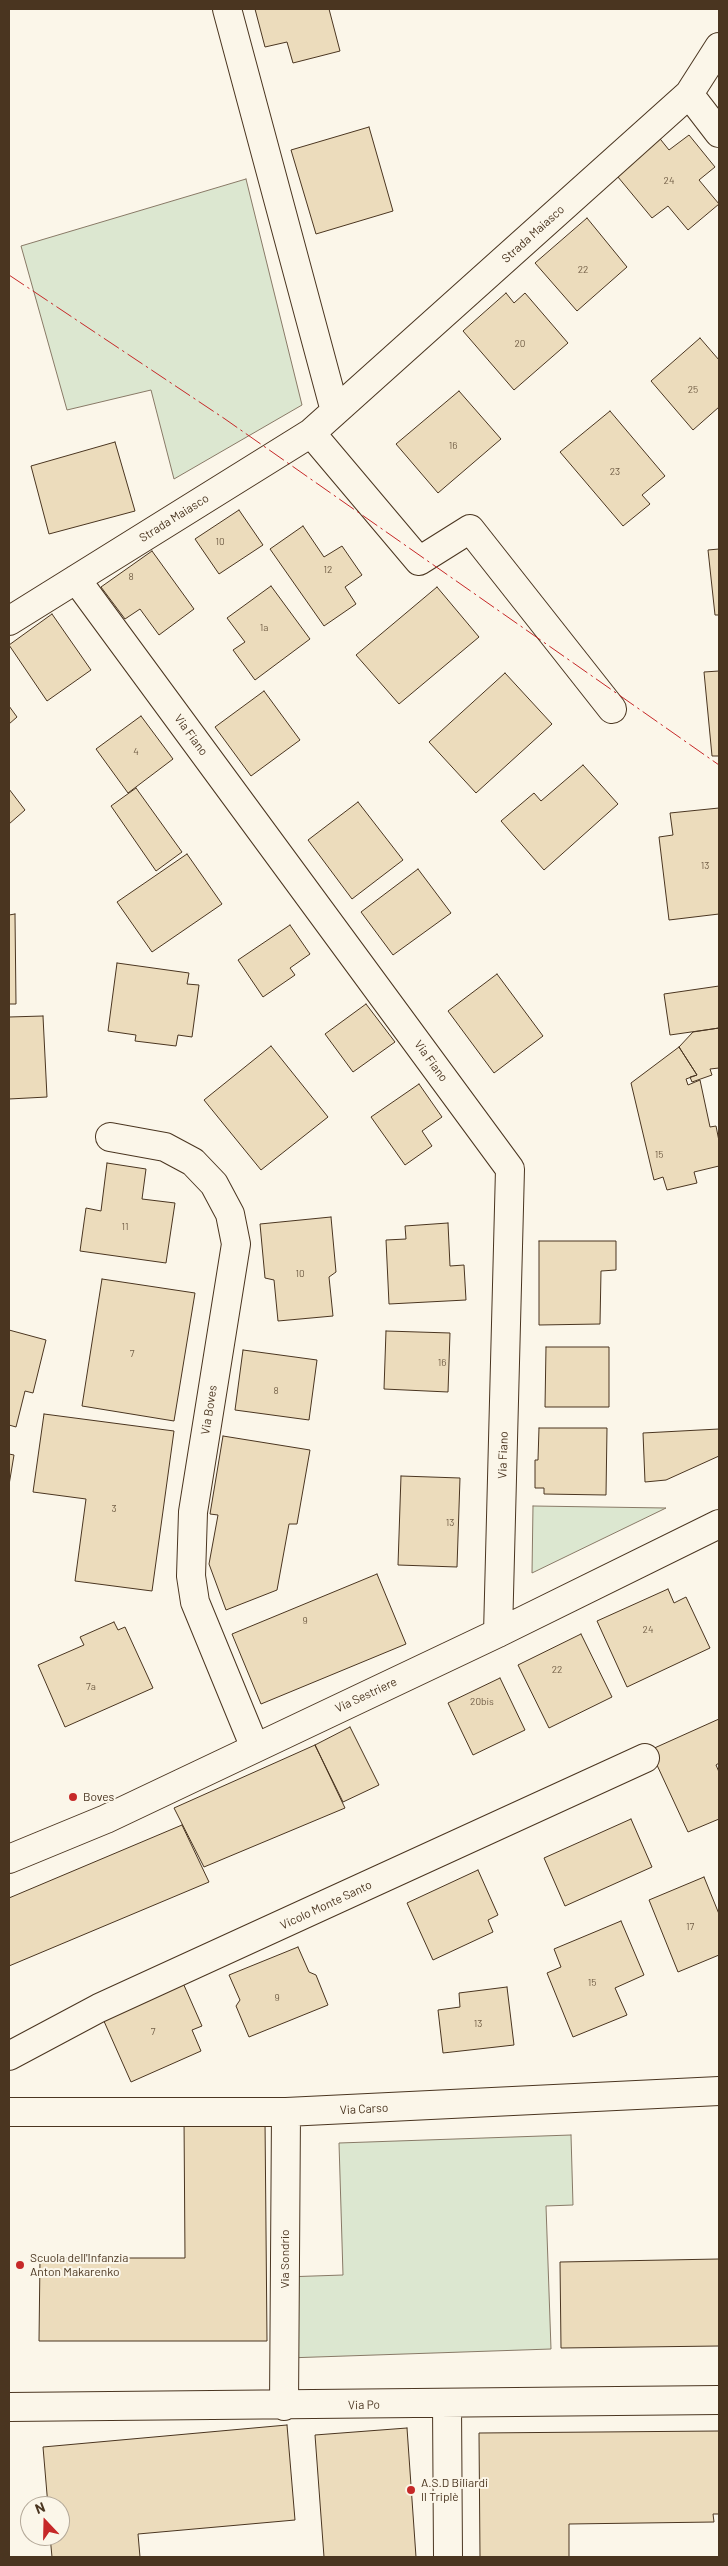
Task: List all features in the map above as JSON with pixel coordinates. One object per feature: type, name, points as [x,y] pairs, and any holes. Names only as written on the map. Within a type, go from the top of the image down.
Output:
[{"type":"street","points":[[227,9],[335,411]]},
{"type":"street","name":"Strada Maiasco","points":[[9,621],[311,433],[689,94],[719,48]]},
{"type":"street","points":[[689,94],[719,133]]},
{"type":"street","points":[[311,433],[419,561],[470,529],[612,709]]},
{"type":"street","name":"Via Fiano","points":[[76,579],[510,1169],[498,1633]]},
{"type":"street","name":"Via Boves","points":[[110,1137],[166,1147],[193,1162],[214,1184],[230,1214],[236,1244],[193,1512],[191,1576],[195,1602],[255,1748]]},
{"type":"street","name":"Via Sestriere","points":[[9,1859],[106,1819],[498,1633],[719,1524]]},
{"type":"street","name":"Vicolo Monte Santo","points":[[9,2056],[99,2008],[646,1758]]},
{"type":"street","name":"Via Carso","points":[[9,2112],[286,2112],[719,2091]]},
{"type":"street","name":"Via Sondrio","points":[[284,2406],[286,2112]]},
{"type":"street","name":"Via Po","points":[[9,2407],[284,2406],[719,2400]]},
{"type":"street","points":[[447,2404],[448,2557]]},
{"type":"green space","points":[[246,179],[302,405],[174,479],[151,390],[67,410],[21,246]]},
{"type":"green space","points":[[533,1506],[666,1508],[532,1573]]},
{"type":"green space","points":[[571,2135],[573,2205],[546,2206],[551,2349],[287,2358],[284,2277],[343,2275],[339,2143]]},
{"type":"building","points":[[255,9],[329,9],[340,51],[293,63],[287,42],[265,47]]},
{"type":"building","points":[[369,127],[393,211],[316,234],[291,150]]},
{"type":"building","points":[[657,135],[669,150],[689,135],[715,167],[699,180],[719,204],[688,230],[668,206],[652,218],[613,171]]},
{"type":"building","points":[[587,218],[627,267],[577,311],[535,263]]},
{"type":"building","points":[[506,293],[514,303],[525,293],[568,343],[514,390],[463,331]]},
{"type":"building","points":[[700,338],[719,360],[719,407],[693,430],[651,381]]},
{"type":"building","points":[[459,391],[501,439],[438,493],[396,444]]},
{"type":"building","points":[[610,411],[665,476],[642,495],[650,504],[623,526],[560,452]]},
{"type":"building","points":[[115,442],[135,511],[49,534],[31,466]]},
{"type":"building","points":[[239,510],[263,545],[219,574],[195,539]]},
{"type":"building","points":[[303,526],[324,557],[342,546],[362,575],[345,587],[356,604],[324,626],[270,549]]},
{"type":"building","points":[[719,549],[719,615],[715,615],[708,550]]},
{"type":"building","points":[[152,551],[194,609],[159,635],[140,609],[125,619],[101,587]]},
{"type":"building","points":[[271,586],[310,639],[255,680],[233,650],[245,642],[227,618]]},
{"type":"building","points":[[437,587],[479,637],[399,704],[356,655]]},
{"type":"building","points":[[52,614],[91,670],[47,701],[9,645]]},
{"type":"building","points":[[719,671],[719,756],[712,756],[704,672]]},
{"type":"building","points":[[505,673],[552,724],[476,793],[429,742]]},
{"type":"building","points":[[264,691],[300,740],[251,776],[215,727]]},
{"type":"building","points":[[9,706],[17,717],[9,724]]},
{"type":"building","points":[[141,716],[173,759],[128,793],[96,749]]},
{"type":"building","points":[[583,765],[618,804],[544,870],[501,821],[534,793],[541,801]]},
{"type":"building","points":[[136,788],[182,852],[156,871],[111,806]]},
{"type":"building","points":[[9,789],[25,810],[9,824]]},
{"type":"building","points":[[358,802],[403,860],[352,899],[308,840]]},
{"type":"building","points":[[719,808],[719,914],[669,920],[659,837],[673,835],[670,813]]},
{"type":"building","points":[[187,854],[222,904],[152,952],[117,902]]},
{"type":"building","points":[[418,869],[451,913],[393,955],[361,912]]},
{"type":"building","points":[[15,914],[16,1004],[9,1004],[9,915]]},
{"type":"building","points":[[290,925],[310,954],[290,968],[295,975],[263,997],[238,960]]},
{"type":"building","points":[[117,963],[189,973],[187,984],[199,985],[192,1037],[178,1035],[176,1046],[135,1041],[136,1035],[108,1031]]},
{"type":"building","points":[[497,974],[543,1036],[494,1073],[448,1011]]},
{"type":"building","points":[[719,986],[719,1028],[670,1035],[664,994]]},
{"type":"building","points":[[366,1004],[395,1042],[353,1072],[325,1034]]},
{"type":"building","points":[[43,1016],[47,1097],[9,1099],[9,1017]]},
{"type":"building","points":[[719,1028],[719,1068],[710,1069],[712,1075],[692,1082],[690,1077],[697,1075],[679,1047],[693,1032]]},
{"type":"building","points":[[271,1046],[328,1117],[261,1170],[204,1100]]},
{"type":"building","points":[[679,1047],[697,1075],[686,1079],[688,1085],[700,1080],[710,1127],[716,1126],[719,1141],[719,1166],[694,1172],[697,1183],[667,1190],[663,1177],[654,1180],[631,1083]]},
{"type":"building","points":[[419,1084],[442,1117],[422,1131],[432,1146],[405,1165],[371,1117]]},
{"type":"building","points":[[107,1163],[146,1169],[142,1199],[175,1203],[166,1263],[80,1251],[86,1208],[101,1211]]},
{"type":"building","points":[[331,1217],[336,1272],[329,1277],[333,1316],[278,1321],[274,1280],[265,1278],[260,1224]]},
{"type":"building","points":[[448,1223],[450,1266],[464,1265],[466,1300],[389,1304],[386,1240],[406,1239],[405,1226]]},
{"type":"building","points":[[539,1241],[616,1241],[616,1270],[601,1271],[600,1324],[539,1325]]},
{"type":"building","points":[[102,1279],[195,1293],[174,1421],[82,1406]]},
{"type":"building","points":[[9,1330],[46,1340],[33,1393],[25,1391],[16,1427],[9,1425]]},
{"type":"building","points":[[386,1331],[450,1333],[448,1392],[384,1389]]},
{"type":"building","points":[[546,1347],[609,1347],[609,1407],[545,1407]]},
{"type":"building","points":[[243,1350],[317,1360],[309,1420],[235,1410]]},
{"type":"building","points":[[44,1414],[174,1431],[152,1591],[75,1581],[86,1499],[33,1492]]},
{"type":"building","points":[[539,1428],[607,1428],[606,1495],[544,1494],[544,1488],[535,1488],[535,1460],[538,1460]]},
{"type":"building","points":[[719,1429],[719,1456],[666,1480],[645,1482],[643,1433]]},
{"type":"building","points":[[223,1436],[310,1450],[297,1524],[289,1524],[277,1590],[226,1610],[209,1564],[218,1515],[210,1514]]},
{"type":"building","points":[[9,1454],[14,1455],[9,1485]]},
{"type":"building","points":[[401,1476],[460,1478],[457,1567],[398,1565]]},
{"type":"building","points":[[377,1574],[406,1644],[261,1704],[232,1634]]},
{"type":"building","points":[[668,1589],[674,1603],[686,1597],[710,1648],[627,1687],[597,1621]]},
{"type":"building","points":[[114,1622],[118,1630],[125,1627],[153,1688],[65,1727],[38,1665],[84,1645],[80,1637]]},
{"type":"building","points":[[581,1634],[612,1697],[549,1728],[518,1665]]},
{"type":"building","points":[[500,1678],[525,1730],[473,1755],[448,1703]]},
{"type":"building","points":[[719,1719],[719,1763],[716,1765],[719,1772],[719,1819],[688,1832],[650,1750]]},
{"type":"building","points":[[350,1727],[379,1785],[343,1802],[315,1745]]},
{"type":"building","points":[[315,1745],[345,1808],[204,1867],[174,1808]]},
{"type":"building","points":[[631,1819],[652,1867],[565,1906],[544,1858]]},
{"type":"building","points":[[182,1825],[209,1882],[9,1966],[9,1898]]},
{"type":"building","points":[[478,1870],[498,1915],[488,1920],[493,1932],[433,1960],[407,1903]]},
{"type":"building","points":[[704,1877],[719,1914],[719,1955],[678,1972],[649,1900]]},
{"type":"building","points":[[621,1921],[644,1975],[615,1988],[627,2015],[573,2037],[547,1973],[561,1967],[554,1949]]},
{"type":"building","points":[[298,1947],[309,1972],[316,1975],[328,2005],[249,2037],[236,2006],[240,2000],[229,1975]]},
{"type":"building","points":[[183,1983],[202,2026],[192,2030],[201,2051],[131,2082],[103,2019]]},
{"type":"building","points":[[507,1987],[514,2045],[443,2053],[438,2010],[460,2007],[459,1993]]},
{"type":"building","points":[[265,2118],[267,2341],[39,2341],[40,2258],[185,2258],[184,2119]]},
{"type":"building","points":[[719,2259],[719,2346],[561,2348],[560,2262]]},
{"type":"building","points":[[287,2425],[295,2520],[138,2534],[140,2557],[52,2557],[51,2546],[70,2546],[70,2496],[47,2496],[43,2447]]},
{"type":"building","points":[[407,2428],[416,2557],[324,2557],[315,2435]]},
{"type":"building","points":[[719,2431],[719,2514],[713,2514],[714,2522],[569,2524],[569,2557],[480,2557],[479,2433]]},
{"type":"power","points":[[9,275],[225,419],[719,765]]},
{"type":"place","name":"Boves","points":[[73,1797]]},
{"type":"place","name":"Scuola dell'Infanzia Anton Makarenko","points":[[20,2265]]},
{"type":"place","name":"A.S.D Biliardi Il Triplè","points":[[411,2490]]}]
